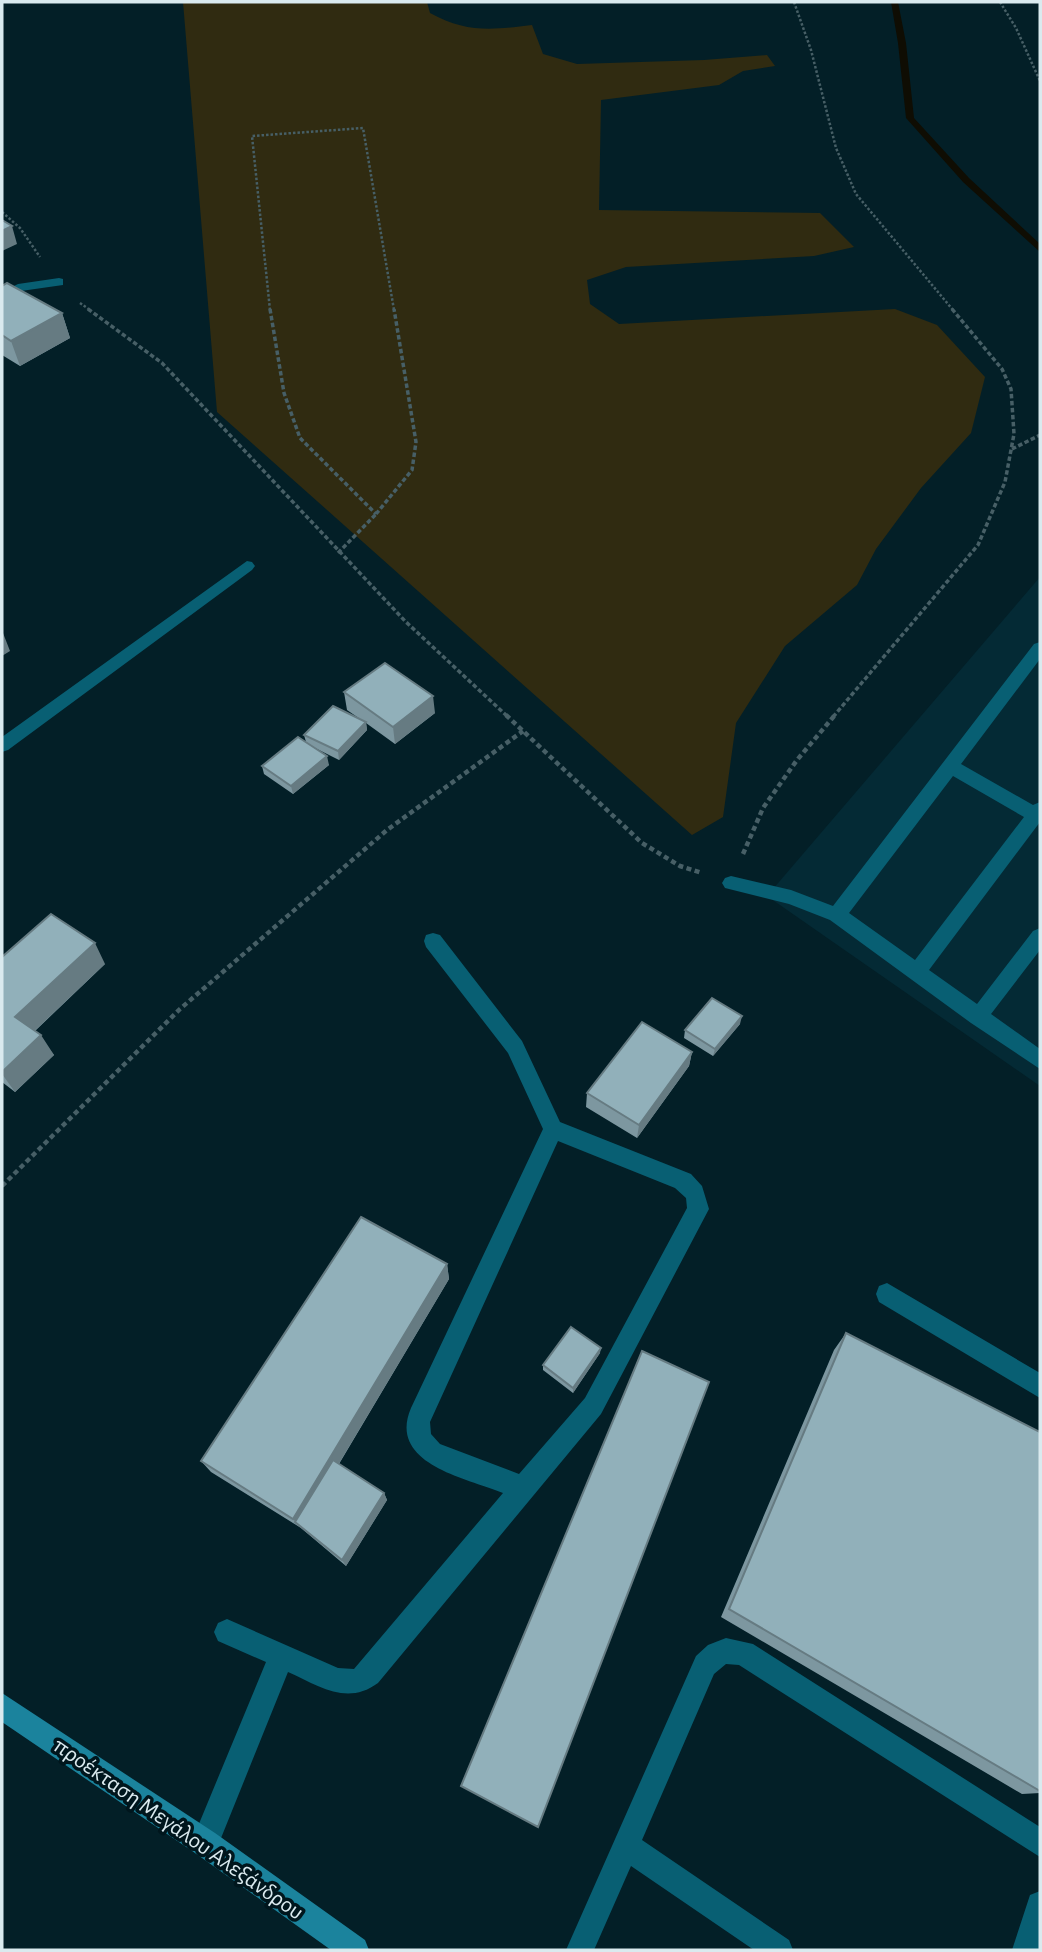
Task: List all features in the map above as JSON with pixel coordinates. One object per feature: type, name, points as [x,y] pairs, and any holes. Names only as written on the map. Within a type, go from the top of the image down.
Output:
[{"type":"main road","name":"προέκταση Μεγάλου Αλεξάνδρου","points":[[2,1706],[205,1843],[355,1950]]},
{"type":"lane","points":[[2,296],[18,288],[59,282]]},
{"type":"lane","points":[[2,746],[247,566]]},
{"type":"lane","points":[[837,915],[1040,648]]},
{"type":"lane","points":[[918,972],[1038,812],[950,766]]},
{"type":"lane","points":[[731,883],[791,897],[837,915],[1040,1060]]},
{"type":"lane","points":[[978,1017],[1040,936]]},
{"type":"lane","points":[[227,1632],[337,1681],[349,1684],[360,1682],[369,1674],[593,1406],[698,1209],[698,1198],[693,1188],[684,1181],[553,1129],[514,1047],[433,941]]},
{"type":"lane","points":[[523,1488],[432,1452],[421,1444],[416,1430],[419,1416],[553,1129]]},
{"type":"lane","points":[[887,1294],[1040,1385]]},
{"type":"lane","points":[[580,1950],[705,1665],[715,1653],[729,1649],[744,1653],[1040,1843]]},
{"type":"lane","points":[[205,1843],[281,1657]]},
{"type":"lane","points":[[626,1846],[779,1950]]},
{"type":"lane","points":[[1026,1950],[1040,1905]]},
{"type":"path","points":[[2,212],[20,228],[66,292],[111,328],[162,363],[338,553],[383,595],[405,621],[642,843],[680,866],[731,883],[763,808],[797,760],[978,545],[993,519],[1005,484],[1012,450],[1015,397],[1010,382],[856,194],[845,176],[828,125],[810,43],[794,2]]},
{"type":"path","points":[[1000,2],[1040,81]]},
{"type":"path","points":[[338,553],[376,514],[412,470],[416,442],[363,128],[252,136],[272,329],[284,393],[300,438],[376,514]]},
{"type":"path","points":[[1012,450],[1040,435]]},
{"type":"path","points":[[2,1186],[180,1009],[387,830],[523,731]]},
{"type":"shaded area","points":[[183,2],[427,2],[430,13],[468,27],[492,29],[532,25],[543,54],[577,64],[767,55],[775,66],[743,71],[719,85],[601,100],[599,210],[820,213],[854,247],[814,256],[626,267],[587,280],[590,304],[619,324],[895,309],[937,325],[985,377],[971,433],[921,488],[876,549],[857,585],[785,646],[736,723],[723,817],[692,835],[217,412]]},
{"type":"shaded area","points":[[1040,577],[1040,1086],[767,896]]},
{"type":"building","points":[[2,220],[12,226],[2,231]]},
{"type":"building","points":[[7,283],[62,313],[11,341],[2,335],[2,286]]},
{"type":"building","points":[[385,663],[433,696],[393,727],[344,692]]},
{"type":"building","points":[[333,706],[366,722],[338,751],[304,735]]},
{"type":"building","points":[[298,737],[327,756],[291,786],[262,766]]},
{"type":"building","points":[[51,914],[95,943],[15,1017],[41,1035],[2,1072],[2,957]]},
{"type":"building","points":[[712,998],[742,1016],[715,1049],[685,1030]]},
{"type":"building","points":[[642,1022],[692,1052],[639,1125],[587,1093]]},
{"type":"building","points":[[361,1217],[447,1264],[293,1519],[201,1461]]},
{"type":"building","points":[[571,1327],[601,1348],[573,1388],[543,1365]]},
{"type":"building","points":[[846,1333],[1040,1432],[1040,1791],[729,1609]]},
{"type":"building","points":[[642,1351],[709,1382],[538,1827],[461,1786]]},
{"type":"building","points":[[333,1460],[384,1493],[342,1560],[295,1522]]},
{"type":"waterway","points":[[894,2],[902,43],[910,118],[966,180],[1040,249]]}]
